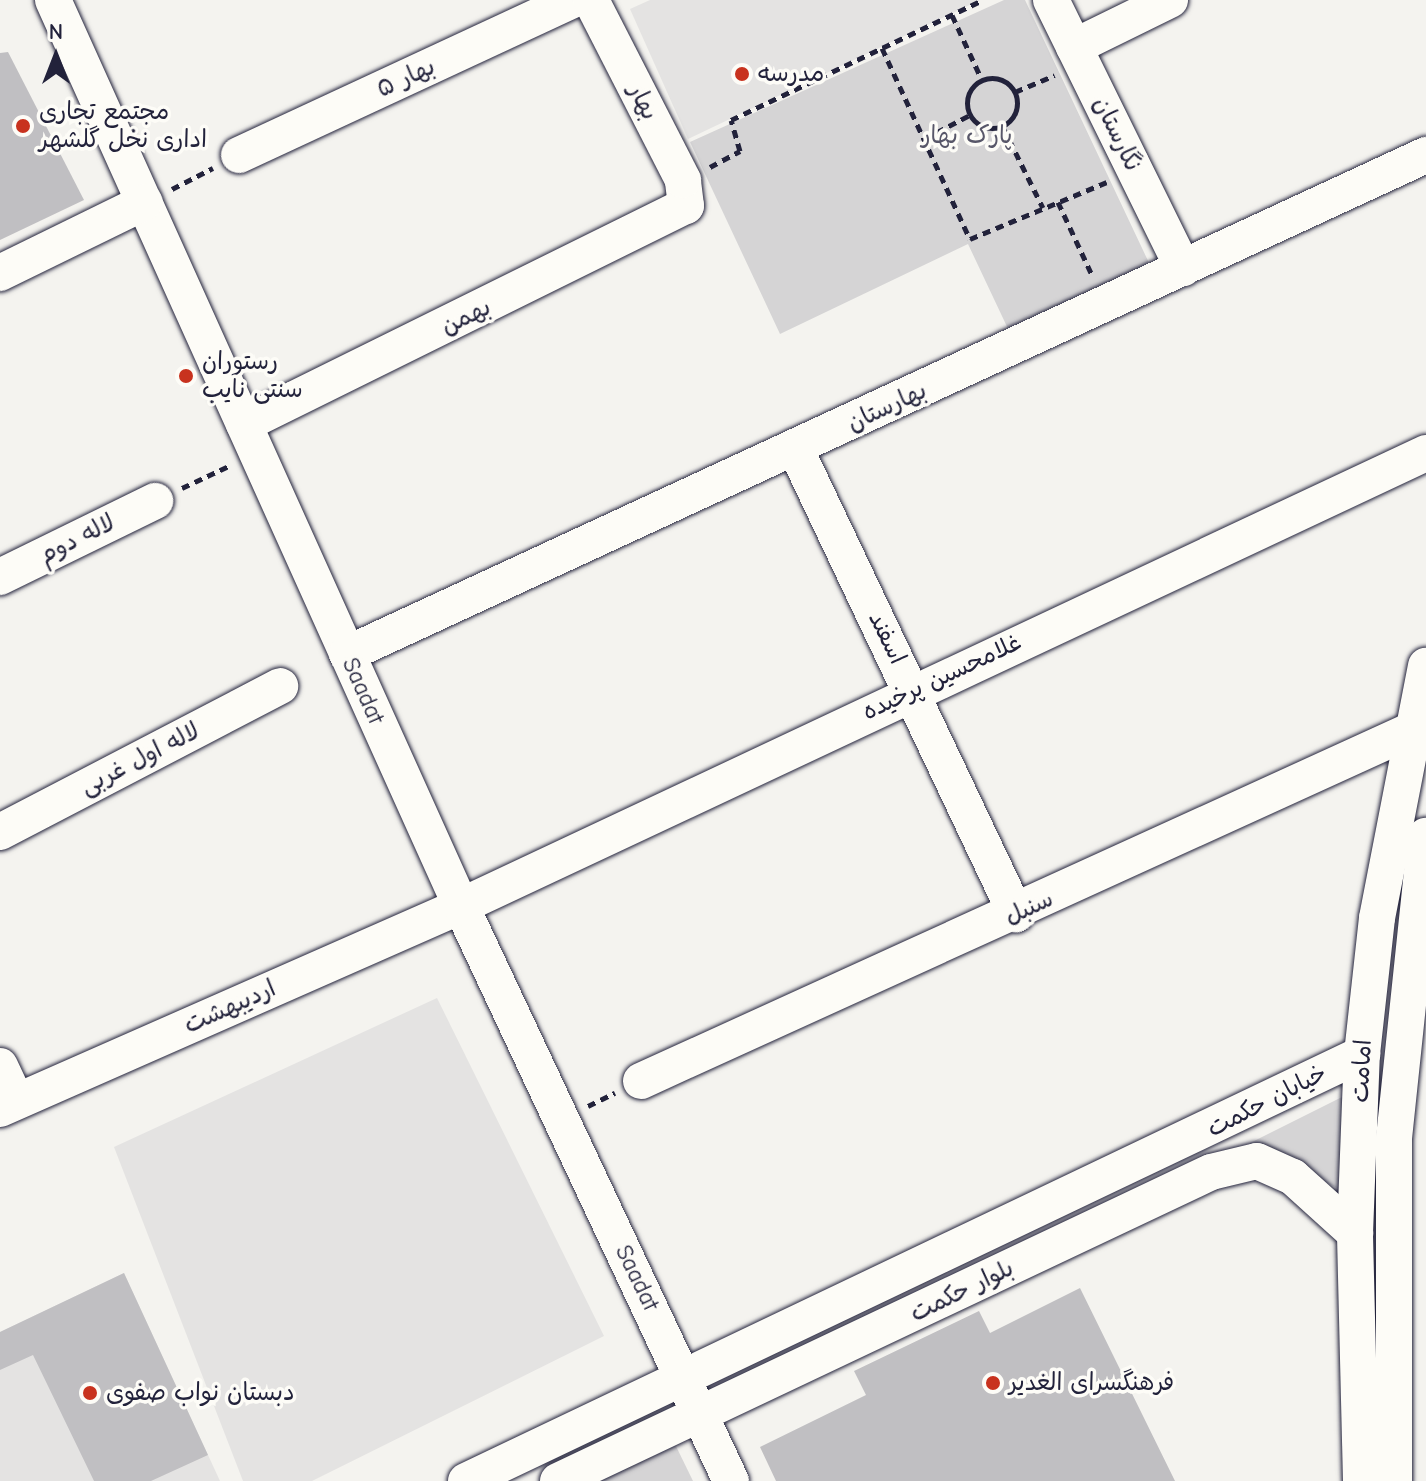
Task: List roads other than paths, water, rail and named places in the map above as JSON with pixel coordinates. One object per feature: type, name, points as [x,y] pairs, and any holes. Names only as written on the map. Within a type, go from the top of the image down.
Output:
[{"type":"street","name":"Saadat","points":[[53,0],[559,1121],[685,1376],[731,1481]]},
{"type":"street","name":"بهار ۵","points":[[239,155],[573,0]]},
{"type":"street","name":"بهار","points":[[591,0],[685,193]]},
{"type":"street","name":"نگارستان","points":[[1051,0],[1183,268]]},
{"type":"street","points":[[1078,55],[1170,0]]},
{"type":"street","name":"بهارستان","points":[[347,654],[796,450],[1426,155]]},
{"type":"street","name":"بهمن","points":[[250,438],[685,193]]},
{"type":"street","points":[[0,273],[145,202]]},
{"type":"street","name":"اسفند","points":[[796,450],[913,690],[1016,914]]},
{"type":"street","name":"غلامحسین پرخیده","points":[[461,906],[913,690],[1426,453]]},
{"type":"street","name":"لاله دوم","points":[[0,577],[155,501]]},
{"type":"street","name":"امامت","points":[[1361,1481],[1355,1233],[1362,1054],[1377,918],[1426,666]]},
{"type":"street","name":"لاله اول غربی","points":[[0,832],[280,686]]},
{"type":"street","name":"سنبل","points":[[641,1081],[1016,914],[1414,729]]},
{"type":"street","name":"امامت","points":[[1394,1481],[1426,836]]},
{"type":"street","name":"اردیبهشت","points":[[8,1105],[461,906]]},
{"type":"street","name":"خیابان حکمت","points":[[1173,1148],[1362,1054]]},
{"type":"street","points":[[0,1066],[8,1105]]},
{"type":"street","name":"بلوار حکمت","points":[[466,1481],[1173,1148]]},
{"type":"street","name":"بلوار حکمت","points":[[558,1481],[702,1416],[1211,1172],[1257,1161],[1293,1177],[1355,1233]]},
{"type":"place","name":"مدرسه","points":[[742,74]]},
{"type":"place","name":"مجتمع تجاری اداری نخل گلشهر","points":[[23,126]]},
{"type":"place","name":"رستوران سنتی نایب","points":[[186,376]]},
{"type":"place","name":"فرهنگسرای الغدیر","points":[[993,1383]]},
{"type":"place","name":"دبستان نواب صفوی","points":[[90,1393]]},
{"type":"park label","name":"پارک بهار","points":[[967,136]]}]
